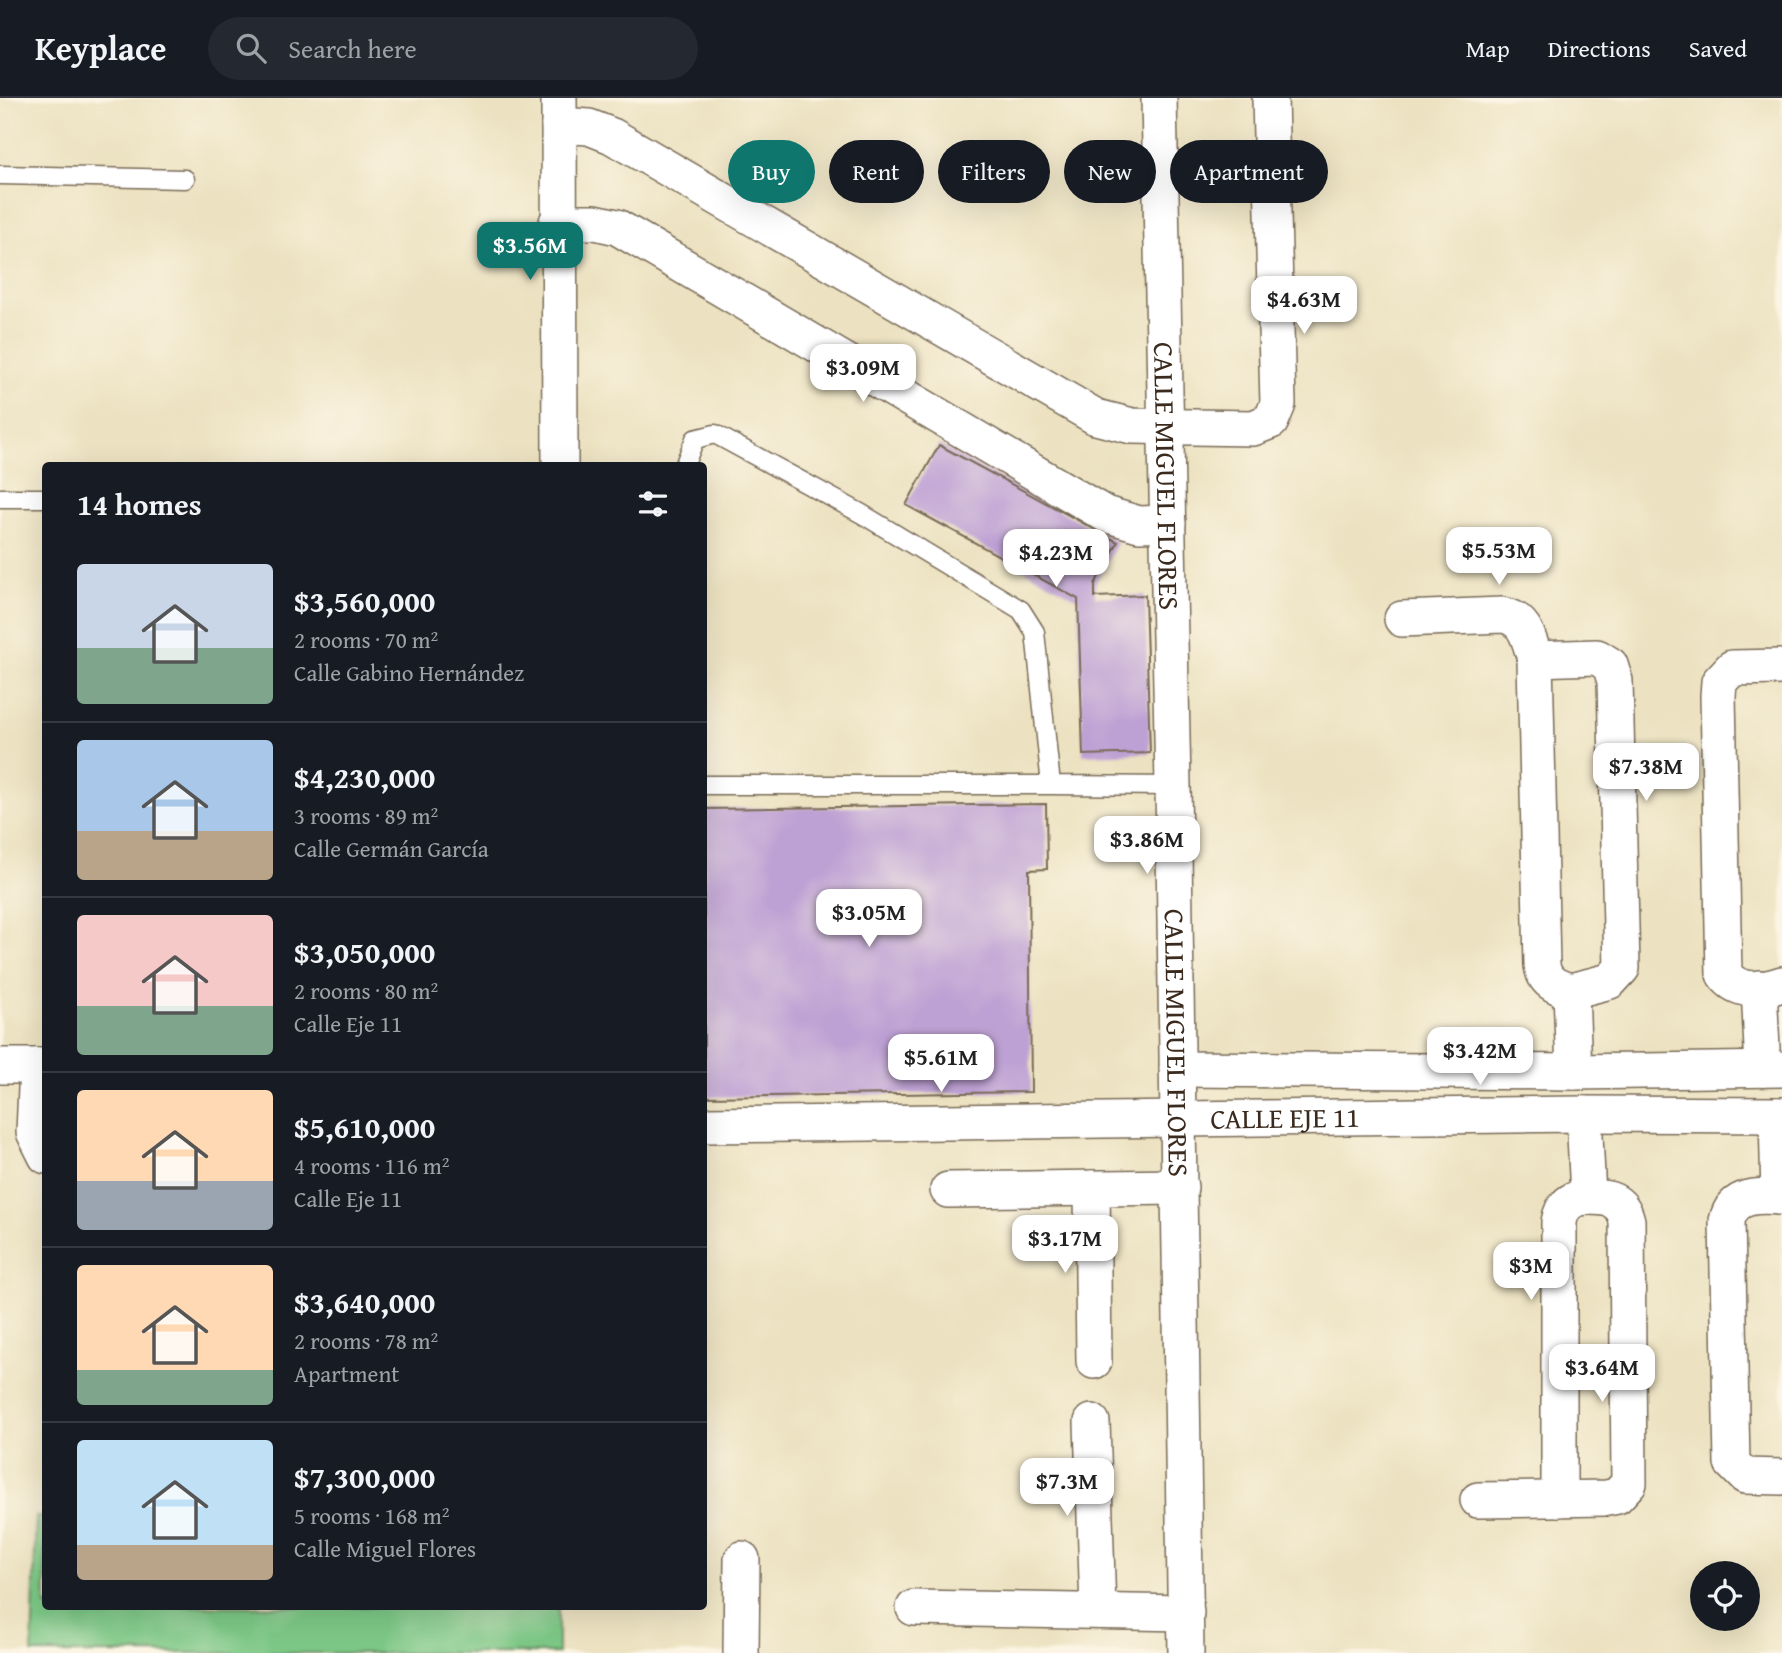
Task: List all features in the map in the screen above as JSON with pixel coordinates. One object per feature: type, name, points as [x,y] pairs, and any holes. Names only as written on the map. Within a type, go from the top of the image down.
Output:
[{"type":"street","name":"CALLE MIGUEL FLORES","points":[[1159,98],[1179,1119],[1186,1653]]},
{"type":"street","points":[[560,462],[557,222],[559,112],[612,136],[1096,417],[1132,426],[1253,428],[1263,427],[1276,413],[1270,98]]},
{"type":"street","points":[[557,222],[595,222],[617,227],[1105,514],[1139,524],[1168,523]]},
{"type":"street","points":[[1402,619],[1509,615],[1522,624],[1535,659],[1542,965],[1546,979],[1552,985],[1571,990],[1610,981],[1622,968],[1615,681],[1611,665],[1597,657],[1535,659]]},
{"type":"street","points":[[1177,1069],[1574,1072],[1772,1069],[1770,986],[1737,987],[1724,974],[1722,965],[1719,682],[1732,668],[1782,667]]},
{"type":"street","points":[[1571,990],[1574,1072]]},
{"type":"street","points":[[0,1066],[41,1066],[34,1132],[42,1148]]},
{"type":"street","points":[[1584,1114],[1588,1197]]},
{"type":"street","name":"CALLE EJE 11","points":[[707,1125],[1584,1114],[1779,1115]]},
{"type":"street","points":[[1779,1115],[1780,1197],[1741,1199],[1729,1212],[1727,1221],[1732,1463],[1745,1476],[1782,1477]]},
{"type":"street","points":[[948,1190],[1180,1187]]},
{"type":"street","points":[[1092,1188],[1094,1361]]},
{"type":"street","points":[[1478,1500],[1559,1499],[1617,1496],[1629,1483],[1631,1474],[1626,1221],[1620,1204],[1612,1199],[1588,1197],[1572,1200],[1565,1205],[1559,1222],[1559,1499]]},
{"type":"street","points":[[1092,1422],[1098,1611]]},
{"type":"street","points":[[741,1653],[743,1559]]},
{"type":"street","points":[[914,1608],[1185,1613]]},
{"type":"lane","points":[[0,175],[185,179]]},
{"type":"lane","points":[[686,462],[695,439],[715,434],[862,514],[1021,610],[1035,632],[1051,785]]},
{"type":"lane","points":[[0,498],[42,498]]},
{"type":"lane","points":[[707,785],[1173,786]]},
{"type":"green space","points":[[36,1516],[42,1516],[42,1610],[558,1610],[558,1653],[32,1653]]},
{"type":"building","points":[[939,445],[1118,542],[1095,584],[1095,597],[1145,595],[1150,753],[1083,755],[1078,599],[906,505]]},
{"type":"building","points":[[1046,804],[1047,869],[1029,870],[1031,1092],[707,1097],[707,809]]}]
